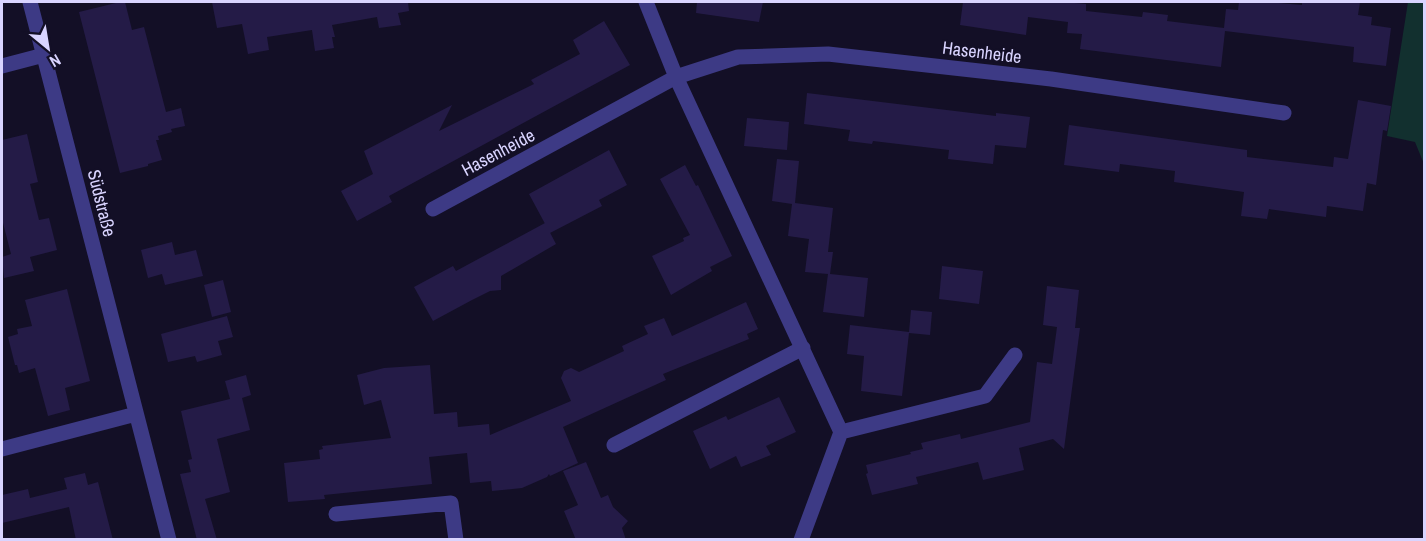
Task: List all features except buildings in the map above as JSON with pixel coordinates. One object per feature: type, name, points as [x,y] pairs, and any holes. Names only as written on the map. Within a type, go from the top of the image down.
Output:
[{"type":"street","name":"Südstraße","points":[[30,2],[169,540]]},
{"type":"street","points":[[646,2],[676,78],[841,432],[801,540]]},
{"type":"street","name":"Hasenheide","points":[[433,209],[676,78],[738,57],[828,54],[1051,79],[1284,113]]},
{"type":"street","points":[[2,66],[45,55]]},
{"type":"street","points":[[614,445],[803,348]]},
{"type":"street","points":[[841,432],[985,396],[1015,355]]},
{"type":"street","points":[[2,449],[136,414]]},
{"type":"street","points":[[336,514],[452,503],[456,540]]},
{"type":"green space","points":[[1408,2],[1424,2],[1424,164],[1415,142],[1387,136]]}]
